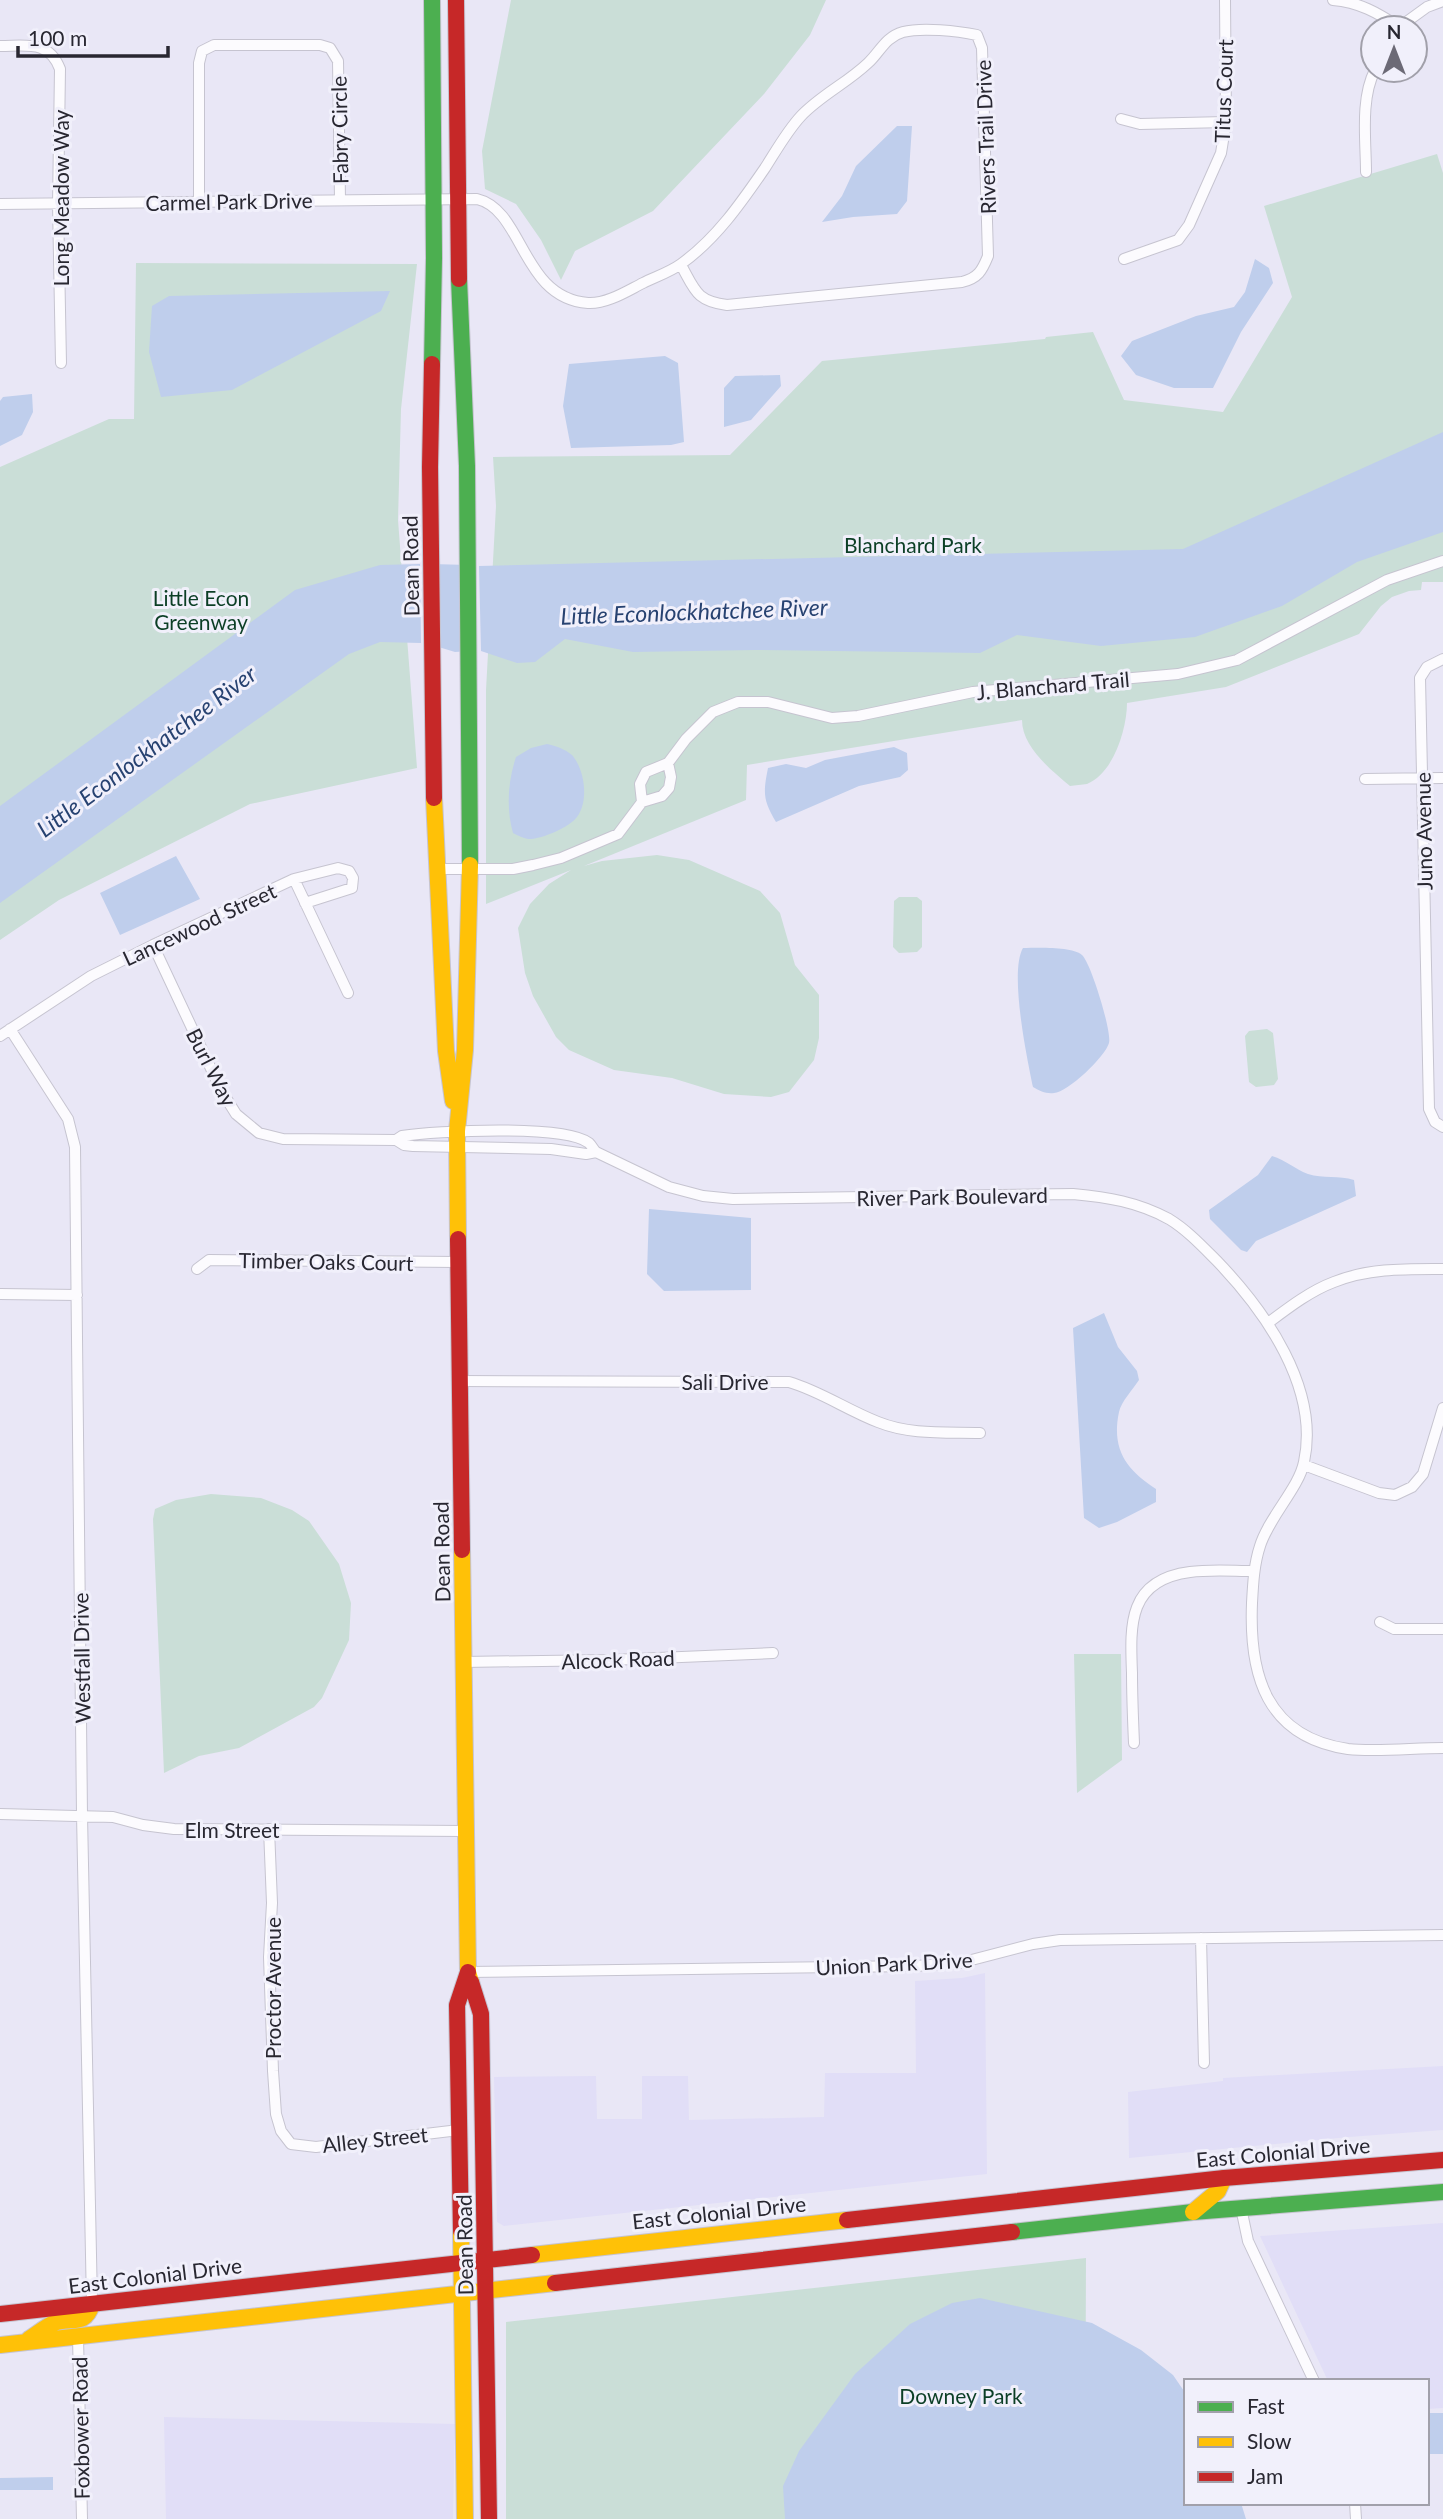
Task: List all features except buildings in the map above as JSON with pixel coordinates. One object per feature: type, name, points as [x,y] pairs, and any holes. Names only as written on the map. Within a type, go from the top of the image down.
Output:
[{"type":"main road","name":"Dean Road","points":[[432,0],[431,538],[436,869],[446,1051],[457,1139]]},
{"type":"main road","name":"Dean Road","points":[[456,0],[458,199],[468,538],[471,869],[465,1050],[457,1139],[459,1381],[468,1972],[481,2014],[489,2519]]},
{"type":"main road","name":"Dean Road","points":[[465,2519],[457,2005],[468,1972]]},
{"type":"main road","name":"East Colonial Drive","points":[[0,2314],[1224,2178],[1443,2160]]},
{"type":"main road","points":[[1241,2208],[1246,2195],[1271,2173]]},
{"type":"main road","points":[[1193,2212],[1218,2191],[1224,2178]]},
{"type":"main road","points":[[0,2345],[1193,2212],[1443,2192]]},
{"type":"main road","points":[[849,2251],[881,2236],[893,2226],[899,2213]]},
{"type":"main road","points":[[22,2343],[55,2323],[85,2318],[90,2314],[92,2304]]},
{"type":"street","name":"Titus Court","points":[[1124,259],[1178,240],[1189,225],[1221,153],[1226,122],[1225,0]]},
{"type":"street","points":[[1334,0],[1349,1],[1378,14]]},
{"type":"street","points":[[1417,14],[1427,7],[1443,2]]},
{"type":"street","name":"Rivers Trail Drive","points":[[458,199],[477,199],[490,204],[501,215],[543,281],[557,293],[575,301],[592,303],[617,296],[681,265],[731,217],[799,118],[821,97],[868,63],[891,37],[905,32],[960,32],[977,36],[982,48],[988,256],[975,279],[727,305],[709,303],[696,292],[681,265]]},
{"type":"street","name":"Fabry Circle","points":[[199,201],[199,63],[202,51],[214,45],[320,45],[330,48],[338,61],[340,200]]},
{"type":"street","name":"Long Meadow Way","points":[[0,46],[48,50],[55,57],[60,69],[58,204],[61,363]]},
{"type":"street","points":[[1366,172],[1367,103],[1370,84]]},
{"type":"street","points":[[1121,119],[1140,124],[1226,122]]},
{"type":"street","name":"Carmel Park Drive","points":[[0,204],[458,199]]},
{"type":"street","name":"J. Blanchard Trail","points":[[642,802],[642,777],[652,768],[668,763],[702,720],[713,712],[738,702],[768,702],[832,718],[858,716],[973,692],[1178,674],[1237,660],[1387,580],[1443,561]]},
{"type":"street","name":"Juno Avenue","points":[[1439,1125],[1429,1109],[1420,678],[1427,667],[1443,659]]},
{"type":"street","name":"J. Blanchard Trail","points":[[436,869],[513,869],[561,858],[618,834],[642,802],[662,796],[669,788],[671,777],[668,763]]},
{"type":"street","points":[[1365,779],[1443,778]]},
{"type":"street","name":"Lancewood Street","points":[[5,1032],[91,976],[294,879],[338,868],[349,871],[353,878],[352,888],[306,903]]},
{"type":"street","points":[[294,879],[348,993]]},
{"type":"street","name":"Burl Way","points":[[153,945],[221,1090],[236,1114],[259,1133],[283,1139],[396,1140],[404,1145],[457,1139]]},
{"type":"street","name":"Westfall Drive","points":[[5,1032],[68,1119],[75,1147],[82,1815],[92,2304]]},
{"type":"street","name":"River Park Boulevard","points":[[457,1139],[558,1135],[588,1142],[596,1152],[669,1187],[703,1196],[733,1199],[1073,1194],[1109,1197],[1141,1206],[1171,1220],[1199,1243],[1234,1279],[1268,1323],[1296,1378],[1305,1408],[1308,1432],[1304,1465],[1272,1519],[1260,1545],[1254,1571],[1251,1622],[1253,1656],[1261,1686],[1273,1707],[1292,1728],[1317,1741],[1348,1749],[1443,1748]]},
{"type":"street","name":"Burl Way","points":[[396,1140],[402,1136],[457,1139]]},
{"type":"street","name":"River Park Boulevard","points":[[457,1139],[586,1154],[596,1152]]},
{"type":"street","name":"Timber Oaks Court","points":[[197,1269],[209,1260],[458,1262]]},
{"type":"street","points":[[1268,1323],[1332,1282],[1393,1269],[1443,1269]]},
{"type":"street","points":[[0,1294],[77,1295]]},
{"type":"street","name":"Sali Drive","points":[[459,1381],[789,1381],[810,1388],[877,1422],[899,1429],[980,1433]]},
{"type":"street","points":[[1304,1465],[1379,1493],[1395,1495],[1412,1487],[1423,1474],[1443,1408]]},
{"type":"street","points":[[1134,1743],[1131,1636],[1132,1617],[1138,1602],[1152,1586],[1170,1577],[1190,1572],[1254,1571]]},
{"type":"street","points":[[1380,1622],[1394,1629],[1443,1629]]},
{"type":"street","name":"Alcock Road","points":[[463,1662],[611,1660],[773,1653]]},
{"type":"street","name":"Elm Street","points":[[0,1814],[113,1817],[174,1829],[465,1831]]},
{"type":"street","name":"Proctor Avenue","points":[[269,1829],[272,1903],[270,1968],[276,2114],[281,2131],[291,2144]]},
{"type":"street","name":"Union Park Drive","points":[[468,1972],[915,1966],[960,1964],[1033,1944],[1060,1940],[1443,1935]]},
{"type":"street","points":[[1201,1938],[1205,2063]]},
{"type":"street","name":"Alley Street","points":[[291,2144],[316,2147],[459,2130]]},
{"type":"street","points":[[1241,2208],[1248,2241],[1313,2379]]},
{"type":"street","name":"Foxbower Road","points":[[78,2337],[82,2519]]},
{"type":"shaded area","points":[[985,1973],[987,2174],[504,2226],[497,2222],[494,2077],[596,2076],[597,2119],[642,2119],[642,2076],[688,2076],[689,2120],[824,2117],[825,2073],[916,2073],[915,1981],[962,1978]]},
{"type":"shaded area","points":[[1443,2066],[1443,2130],[1129,2158],[1128,2092],[1223,2081],[1223,2078]]},
{"type":"shaded area","points":[[1443,2223],[1443,2408],[1429,2409],[1429,2379],[1327,2379],[1260,2236]]},
{"type":"shaded area","points":[[164,2417],[455,2424],[453,2519],[166,2519]]},
{"type":"green space","points":[[511,0],[826,0],[810,35],[764,94],[653,211],[575,251],[561,280],[541,240],[516,204],[485,189],[482,151]]},
{"type":"green space","name":"Blanchard Park","points":[[1437,154],[1443,173],[1443,582],[1422,582],[1421,590],[1392,597],[1381,606],[1359,634],[1226,687],[1127,703],[1125,725],[1112,760],[1105,770],[1087,784],[1070,786],[1046,765],[1032,749],[1023,730],[1022,720],[747,765],[746,800],[584,866],[602,861],[657,855],[689,860],[760,891],[780,913],[795,965],[819,995],[819,1038],[814,1060],[789,1092],[771,1097],[724,1094],[672,1078],[614,1070],[569,1050],[556,1037],[533,996],[525,973],[518,928],[530,904],[549,884],[571,870],[486,904],[486,690],[496,506],[493,457],[730,455],[822,361],[1093,332],[1124,400],[1223,412],[1292,297],[1264,206]]},
{"type":"green space","name":"Little Econ Greenway","points":[[136,263],[417,264],[401,409],[398,520],[417,768],[250,804],[59,900],[0,940],[0,467],[109,419],[134,419]]},
{"type":"green space","points":[[899,897],[917,897],[922,901],[922,947],[917,952],[899,953],[893,947],[894,901]]},
{"type":"green space","points":[[1267,1029],[1273,1033],[1278,1079],[1274,1085],[1256,1087],[1249,1082],[1245,1036],[1249,1031]]},
{"type":"green space","points":[[211,1494],[261,1498],[292,1510],[309,1521],[339,1564],[351,1603],[349,1640],[322,1698],[314,1707],[239,1748],[199,1756],[164,1773],[153,1519],[155,1509],[176,1500]]},
{"type":"green space","points":[[1074,1654],[1121,1654],[1122,1760],[1077,1793]]},
{"type":"green space","name":"Downey Park","points":[[1086,2258],[1085,2519],[506,2519],[506,2322]]},
{"type":"water","points":[[897,126],[912,126],[907,201],[897,214],[822,222],[842,196],[856,166]]},
{"type":"water","points":[[1255,259],[1269,268],[1273,283],[1241,332],[1213,388],[1174,388],[1136,375],[1121,356],[1132,341],[1196,316],[1234,307],[1245,292]]},
{"type":"water","points":[[390,291],[381,311],[232,390],[161,397],[149,352],[152,306],[169,296]]},
{"type":"water","points":[[665,356],[678,363],[684,442],[671,445],[571,448],[563,406],[569,364]]},
{"type":"water","points":[[780,375],[781,386],[751,420],[724,427],[724,388],[735,376]]},
{"type":"water","points":[[32,394],[33,412],[22,435],[0,446],[0,401],[3,397]]},
{"type":"water","name":"Little Econlockhatchee River","points":[[1443,432],[1443,532],[1357,562],[1282,606],[1195,637],[1101,646],[1017,635],[980,653],[755,650],[633,652],[565,639],[535,662],[517,663],[481,651],[479,566],[1183,549]]},
{"type":"water","name":"Little Econlockhatchee River","points":[[420,564],[421,643],[380,642],[349,654],[0,903],[0,806],[295,590],[380,565]]},
{"type":"water","points":[[431,564],[469,565],[469,651],[455,652],[432,645]]},
{"type":"water","points":[[547,744],[566,751],[576,761],[584,786],[583,803],[577,817],[562,829],[528,839],[513,833],[509,804],[511,775],[516,757],[531,748]]},
{"type":"water","points":[[894,747],[907,753],[908,770],[900,777],[859,786],[776,822],[765,796],[768,768],[786,764],[806,768],[825,760]]},
{"type":"water","points":[[176,856],[200,899],[120,935],[100,893]]},
{"type":"water","points":[[1023,948],[1062,949],[1082,955],[1095,983],[1107,1026],[1109,1043],[1101,1057],[1068,1087],[1054,1093],[1033,1087],[1018,995],[1019,960]]},
{"type":"water","points":[[1272,1156],[1308,1174],[1354,1180],[1356,1196],[1256,1241],[1247,1252],[1241,1250],[1210,1219],[1209,1210],[1258,1175]]},
{"type":"water","points":[[649,1209],[751,1218],[751,1290],[664,1291],[647,1274]]},
{"type":"water","points":[[1104,1313],[1118,1347],[1137,1371],[1139,1380],[1120,1408],[1117,1437],[1120,1448],[1129,1466],[1156,1489],[1156,1502],[1099,1528],[1084,1518],[1073,1328]]},
{"type":"water","points":[[980,2298],[1092,2323],[1141,2350],[1173,2375],[1184,2391],[1184,2505],[1242,2505],[1246,2519],[785,2519],[783,2486],[799,2451],[855,2374],[910,2324],[952,2303]]},
{"type":"water","points":[[1429,2413],[1443,2413],[1443,2454],[1429,2454]]},
{"type":"water","points":[[53,2477],[53,2490],[0,2490],[0,2478]]},
{"type":"traffic: fast","points":[[432,0],[432,364]]},
{"type":"traffic: fast","points":[[459,279],[467,466],[470,865]]},
{"type":"traffic: fast","points":[[1012,2232],[1193,2212],[1443,2192]]},
{"type":"traffic: slow","points":[[434,798],[446,1051],[453,1101]]},
{"type":"traffic: slow","points":[[458,1239],[457,1131],[465,1050],[470,865]]},
{"type":"traffic: slow","points":[[462,1550],[468,1972],[471,1982]]},
{"type":"traffic: slow","points":[[1193,2212],[1218,2191],[1224,2178]]},
{"type":"traffic: slow","points":[[532,2255],[847,2220]]},
{"type":"traffic: slow","points":[[461,2231],[465,2519]]},
{"type":"traffic: slow","points":[[0,2345],[555,2283]]},
{"type":"traffic: slow","points":[[29,2339],[54,2323],[81,2319],[86,2316],[92,2304]]},
{"type":"traffic: jam","points":[[456,0],[459,279]]},
{"type":"traffic: jam","points":[[432,364],[430,467],[434,798]]},
{"type":"traffic: jam","points":[[458,1239],[462,1550]]},
{"type":"traffic: jam","points":[[461,2231],[457,2005],[468,1972]]},
{"type":"traffic: jam","points":[[471,1982],[481,2014],[489,2519]]},
{"type":"traffic: jam","points":[[847,2220],[1224,2178],[1443,2160]]},
{"type":"traffic: jam","points":[[555,2283],[1012,2232]]},
{"type":"traffic: jam","points":[[0,2314],[532,2255]]}]
